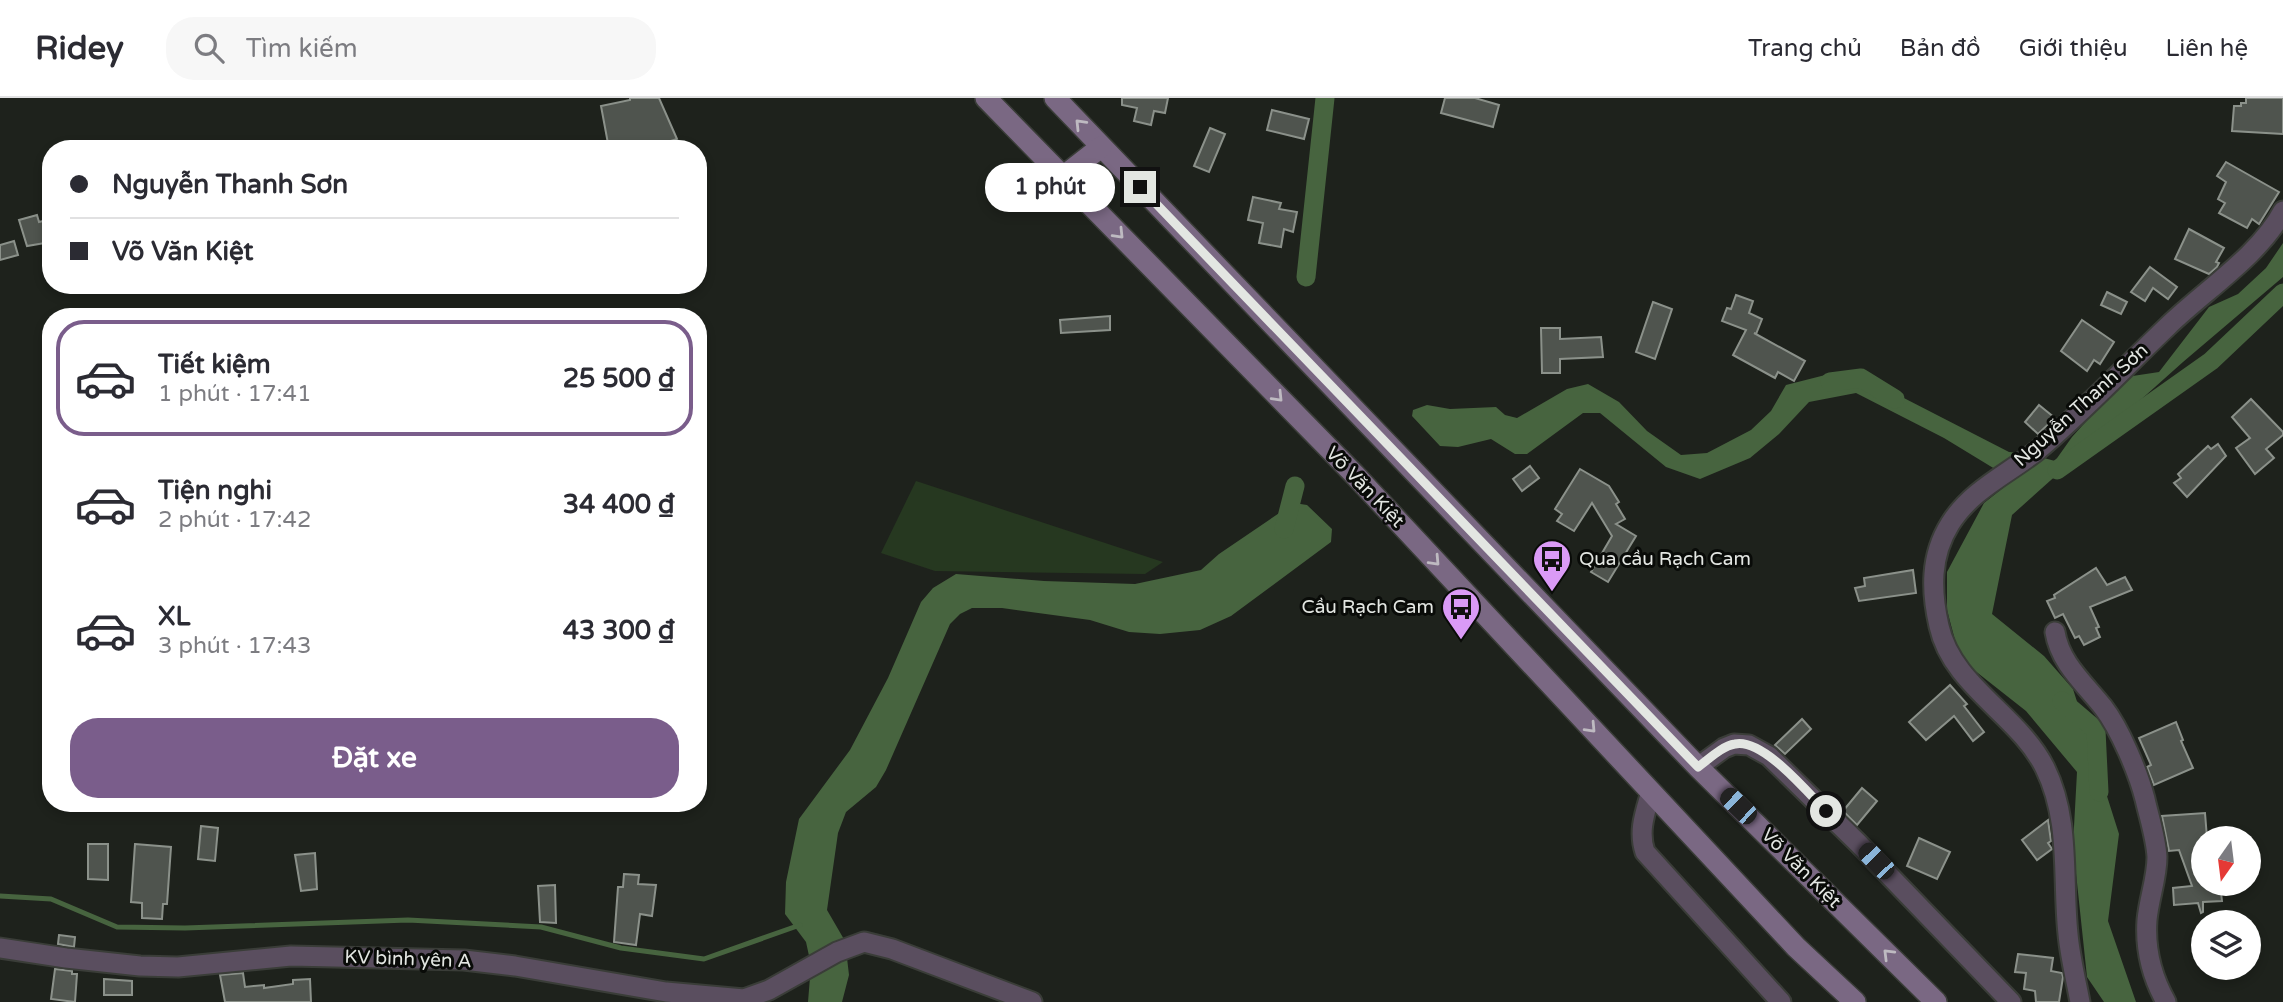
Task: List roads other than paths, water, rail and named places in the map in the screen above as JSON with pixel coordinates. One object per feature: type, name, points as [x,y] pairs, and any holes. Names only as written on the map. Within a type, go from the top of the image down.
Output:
[{"type":"main road","name":"Võ Văn Kiệt","points":[[986,98],[1354,474],[1796,947],[1855,1002]]},
{"type":"main road","name":"Võ Văn Kiệt","points":[[1055,98],[1698,767],[1936,1002]]},
{"type":"main road","points":[[1063,176],[1101,147]]},
{"type":"street","name":"Nguyễn Thanh Sơn","points":[[2080,1002],[2068,936],[2064,832],[2046,770],[2029,743],[1979,691],[1949,652],[1940,631],[1934,603],[1934,567],[1949,525],[1962,508],[1992,481],[2036,452],[2088,404],[2169,325],[2265,238],[2283,211]]},
{"type":"street","points":[[2055,632],[2063,657],[2105,709],[2130,755],[2144,796],[2157,854],[2147,920],[2149,950],[2153,973],[2166,1002]]},
{"type":"street","points":[[1698,767],[1734,744],[1749,744],[1769,756],[1867,852],[2011,1002]]},
{"type":"street","points":[[1651,792],[1641,838],[1645,852],[1781,1002]]},
{"type":"street","name":"KV bình yên A","points":[[0,948],[66,958],[178,967],[291,956],[464,960],[516,966],[666,992],[744,999],[756,996],[855,944],[864,943],[878,944],[1032,1002]]},
{"type":"waterway","points":[[1306,277],[1325,98]]},
{"type":"waterway","points":[[2057,470],[2211,361],[2283,293]]},
{"type":"waterway","points":[[1830,382],[1861,378],[1895,399]]},
{"type":"waterway","points":[[1284,529],[1295,486]]},
{"type":"waterway","points":[[2062,701],[2096,730],[2099,792]]},
{"type":"waterway","points":[[0,896],[51,899],[117,927],[185,928],[408,920],[541,927],[621,948],[704,959],[800,925]]},
{"type":"place","name":"Qua cầu Rạch Cam","points":[[1552,593]]},
{"type":"place","name":"Cầu Rạch Cam","points":[[1461,641]]}]
